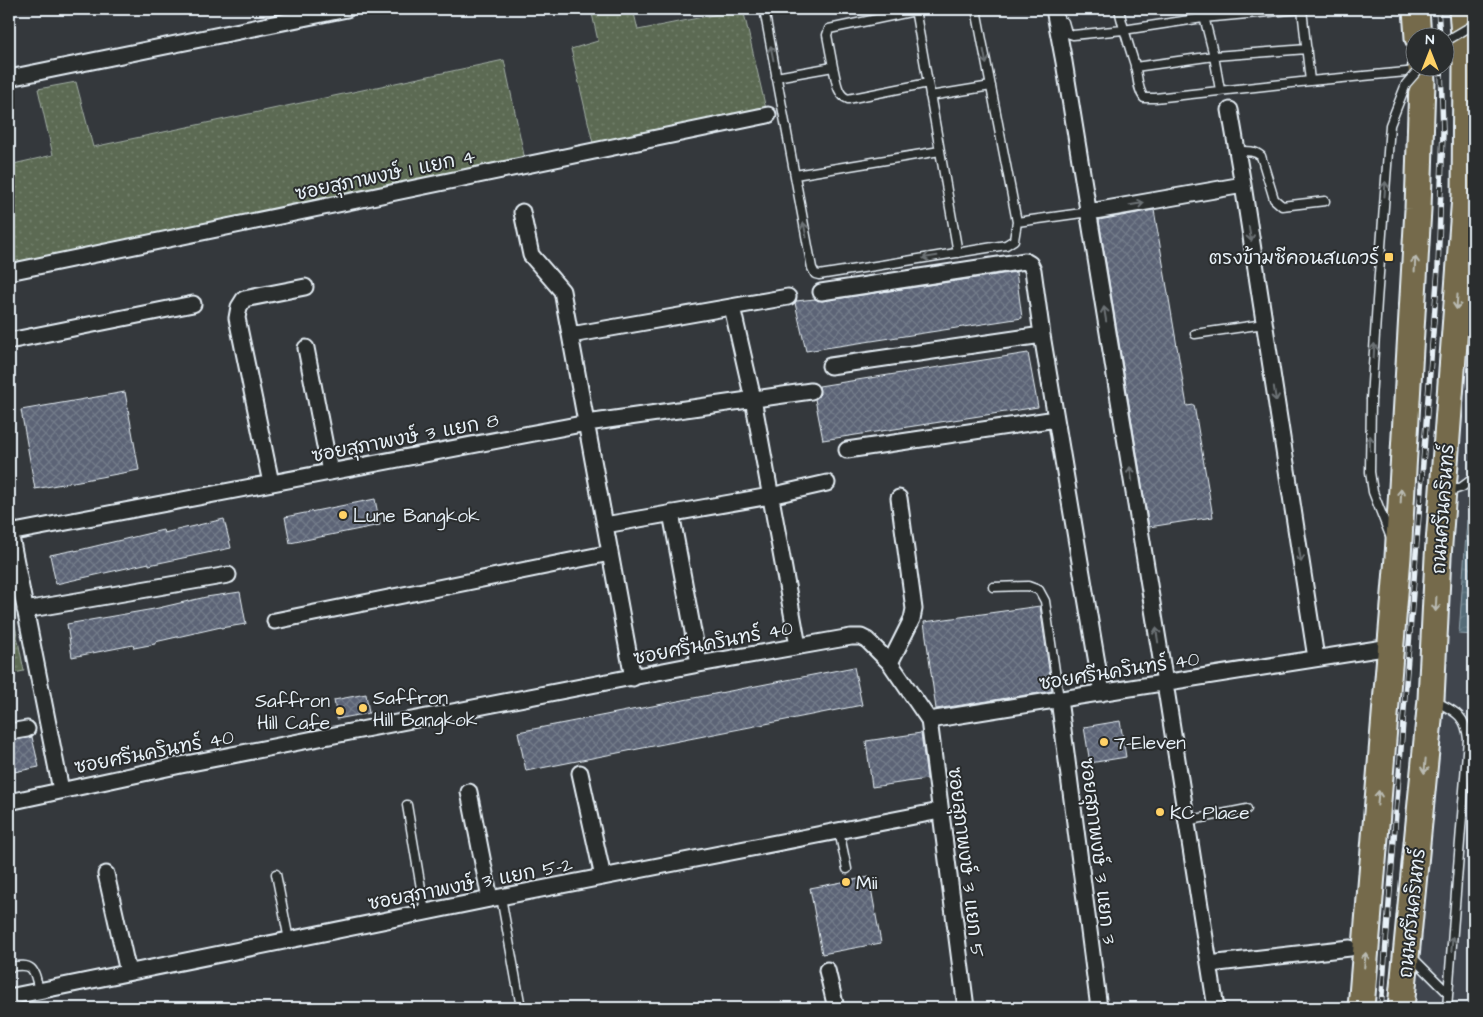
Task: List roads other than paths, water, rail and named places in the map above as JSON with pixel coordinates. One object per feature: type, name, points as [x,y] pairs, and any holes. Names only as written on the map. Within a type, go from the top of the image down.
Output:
[{"type":"main road","points":[[1416,9],[1417,28]]},
{"type":"main road","name":"ถนนศรีนครินทร์","points":[[1401,1008],[1431,699],[1438,557],[1469,198],[1466,63],[1462,9]]},
{"type":"main road","points":[[1360,1008],[1398,557],[1418,209],[1421,78]]},
{"type":"street","points":[[9,78],[346,9]]},
{"type":"street","points":[[1054,9],[1165,683],[1216,1008]]},
{"type":"street","points":[[1230,110],[1316,658]]},
{"type":"street","name":"ซอยสุภาพงษ์ 1 แยก 4","points":[[9,272],[768,115]]},
{"type":"street","points":[[1088,212],[1243,186]]},
{"type":"street","points":[[522,212],[531,255],[562,291],[633,678]]},
{"type":"street","points":[[821,292],[1025,261],[1030,264],[1033,270],[1042,335],[1102,692]]},
{"type":"street","points":[[271,483],[237,318],[239,307],[244,299],[306,288]]},
{"type":"street","points":[[571,335],[788,297]]},
{"type":"street","points":[[9,341],[193,304]]},
{"type":"street","points":[[732,307],[753,399],[798,646]]},
{"type":"street","points":[[830,366],[1042,335]]},
{"type":"street","points":[[306,348],[330,472]]},
{"type":"street","name":"ซอยสุภาพงษ์ 3 แยก 8","points":[[9,531],[587,423],[811,391]]},
{"type":"street","points":[[847,450],[1056,419]]},
{"type":"street","points":[[605,525],[827,484]]},
{"type":"street","points":[[890,663],[912,619],[914,609],[899,498]]},
{"type":"street","points":[[671,513],[699,664]]},
{"type":"street","points":[[9,531],[12,564],[25,610],[61,790]]},
{"type":"street","points":[[275,621],[610,553]]},
{"type":"street","points":[[25,610],[228,575]]},
{"type":"street","name":"ซอยศรีนครินทร์ 40","points":[[9,802],[181,765],[699,664],[851,637],[861,637],[867,640],[890,663],[929,720],[1390,647]]},
{"type":"street","name":"ซอยสุภาพงษ์ 3 แยก 3","points":[[1058,699],[1099,1008]]},
{"type":"street","name":"ซอยสุภาพงษ์ 3 แยก 5","points":[[929,720],[966,1008]]},
{"type":"street","points":[[9,732],[27,729]]},
{"type":"street","points":[[580,773],[603,877]]},
{"type":"street","points":[[469,792],[496,898]]},
{"type":"street","name":"ซอยสุภาพงษ์ 3 แยก 5-2","points":[[9,997],[425,912],[940,811]]},
{"type":"street","points":[[106,874],[128,972]]},
{"type":"street","points":[[1209,964],[1350,948]]},
{"type":"street","points":[[827,970],[836,1008]]},
{"type":"lane","points":[[764,9],[812,268],[816,275],[1006,244],[1012,242],[1015,238],[1017,222],[976,9]]},
{"type":"lane","points":[[1061,9],[1065,29],[1067,33],[1072,35],[1123,30],[1203,18],[1302,9],[1310,81]]},
{"type":"lane","points":[[1119,9],[1123,30],[1135,67],[1139,91],[1144,98],[1406,71]]},
{"type":"lane","points":[[1202,9],[1214,56],[1220,90]]},
{"type":"lane","points":[[928,83],[846,98],[839,90],[833,67],[827,35],[829,29],[915,10],[928,83],[930,96],[958,252]]},
{"type":"lane","points":[[1456,35],[1474,25]]},
{"type":"lane","points":[[1135,67],[1214,56],[1307,49]]},
{"type":"lane","points":[[776,77],[833,67]]},
{"type":"lane","points":[[1398,557],[1373,492],[1370,472],[1371,400],[1390,125],[1406,84],[1412,78]]},
{"type":"lane","points":[[930,96],[991,86]]},
{"type":"lane","points":[[795,175],[940,151]]},
{"type":"lane","points":[[1237,151],[1257,152],[1261,156],[1274,199],[1278,204],[1282,206],[1325,201]]},
{"type":"lane","points":[[1017,222],[1088,212]]},
{"type":"lane","points":[[1195,334],[1264,324]]},
{"type":"lane","points":[[1443,494],[1462,487],[1474,478]]},
{"type":"lane","points":[[993,587],[1028,586],[1039,590],[1045,601],[1058,699]]},
{"type":"lane","points":[[1431,699],[1460,716],[1465,724],[1468,738],[1447,1008]]},
{"type":"lane","points":[[408,805],[425,912]]},
{"type":"lane","points":[[1186,821],[1246,809]]},
{"type":"lane","points":[[839,831],[848,869]]},
{"type":"lane","points":[[276,874],[289,940]]},
{"type":"lane","points":[[496,898],[520,1002]]},
{"type":"lane","points":[[1407,952],[1448,993]]},
{"type":"lane","points":[[9,968],[22,965],[31,968],[35,972],[39,991]]},
{"type":"water","points":[[1467,520],[1474,521],[1474,635],[1459,634]]},
{"type":"railway","points":[[1438,9],[1439,28]]},
{"type":"railway","points":[[1381,1008],[1438,268],[1443,132],[1441,78]]},
{"type":"place","name":"ตรงข้ามซีคอนสแควร์","points":[[1389,257]]},
{"type":"place","name":"Lune Bangkok","points":[[343,515]]},
{"type":"place","name":"Saffron Hill Bangkok","points":[[363,708]]},
{"type":"place","name":"Saffron Hill Cafe","points":[[340,711]]},
{"type":"place","name":"7-Eleven","points":[[1104,742]]},
{"type":"place","name":"KC Place","points":[[1160,812]]},
{"type":"place","name":"Mii","points":[[846,882]]}]
